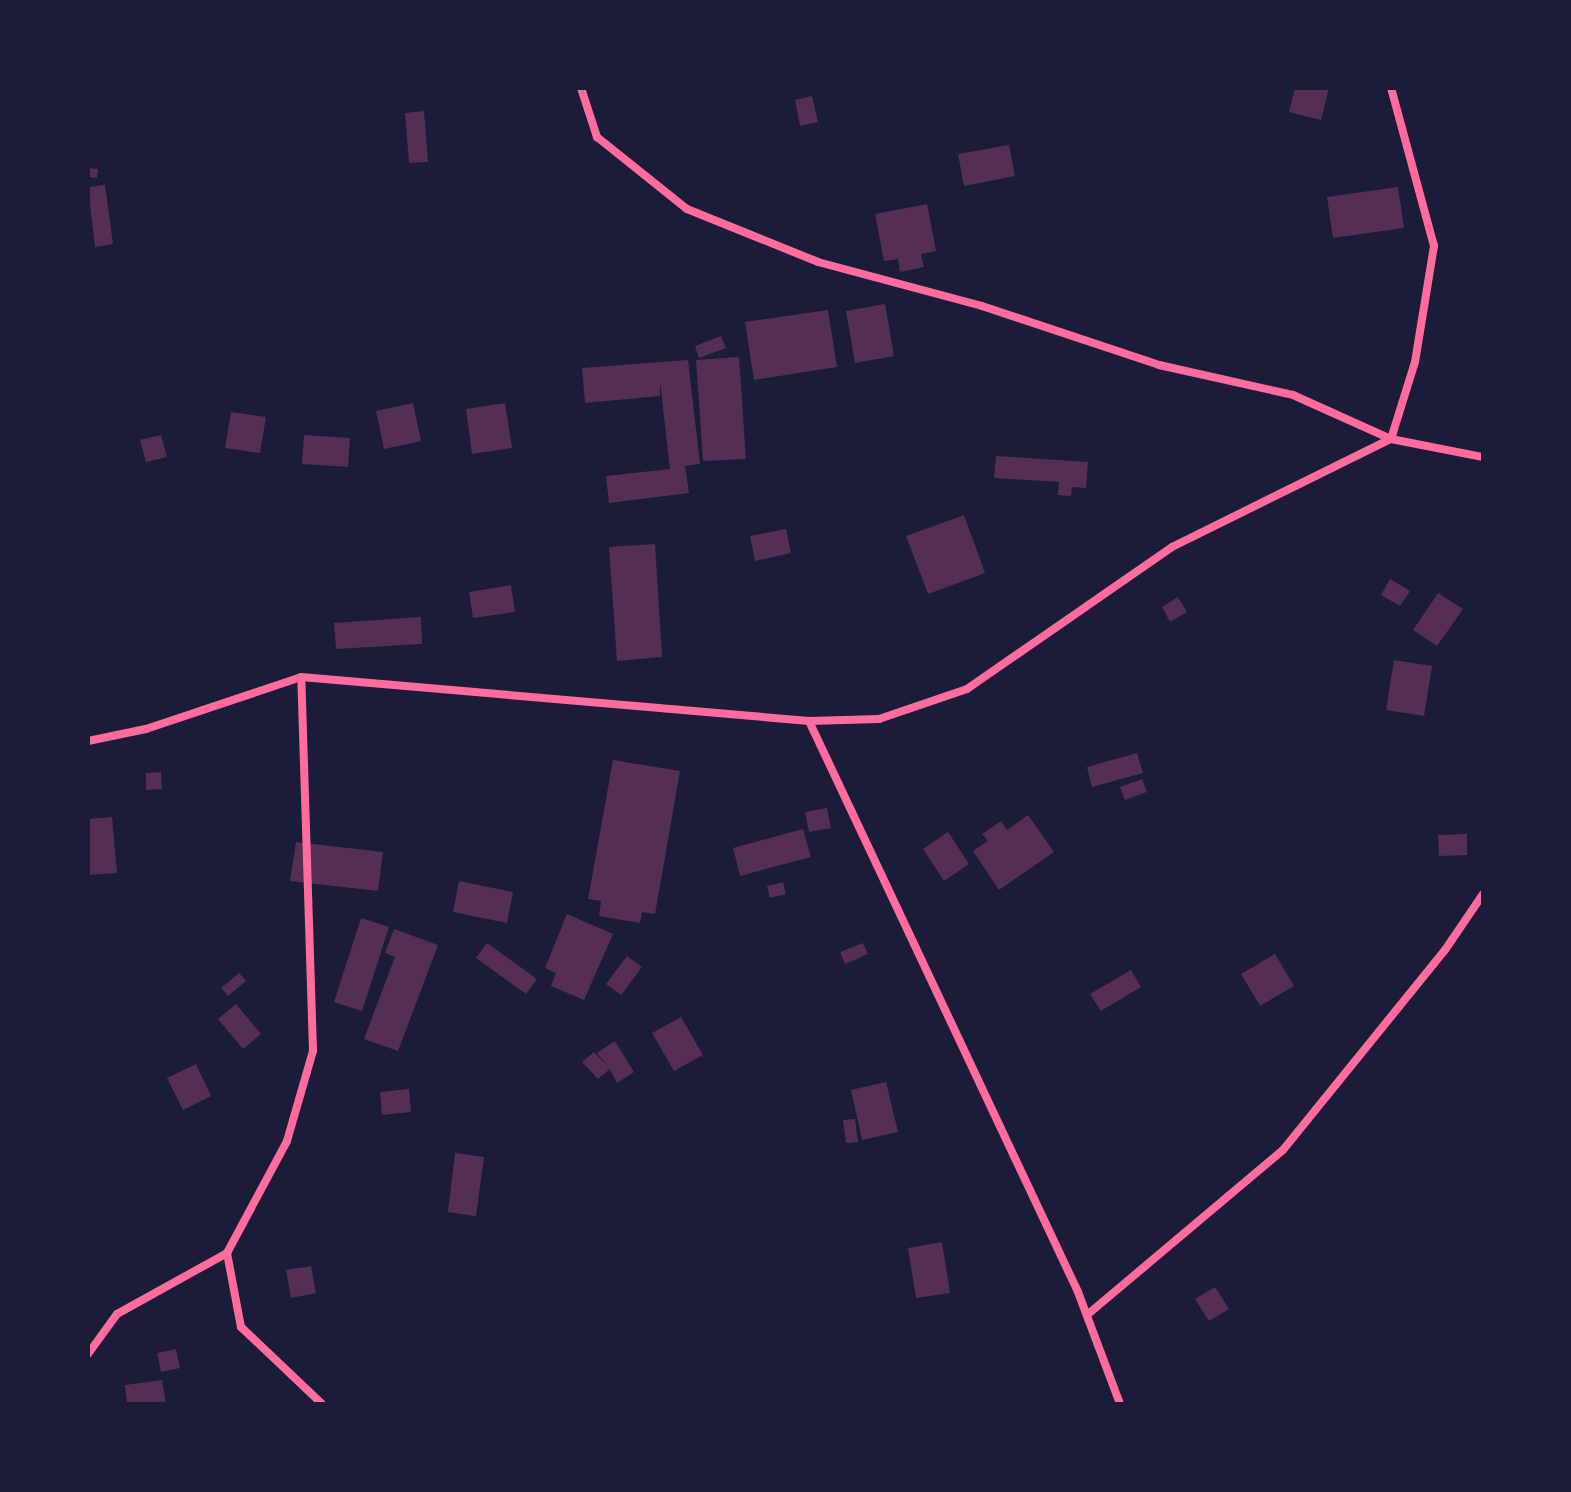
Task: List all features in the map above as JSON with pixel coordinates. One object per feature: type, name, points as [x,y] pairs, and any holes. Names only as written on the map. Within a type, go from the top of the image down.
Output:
[{"type":"street","points":[[581,88],[597,137],[687,209],[818,262],[982,306],[1159,365],[1293,395],[1391,439],[1483,457]]},
{"type":"street","points":[[88,741],[146,729],[301,677],[809,721],[879,719],[967,689],[1172,547],[1391,439],[1415,362],[1434,246],[1391,88]]},
{"type":"street","points":[[88,1354],[117,1314],[227,1253],[287,1141],[313,1051],[301,677]]},
{"type":"street","points":[[809,721],[1087,1315],[1120,1404]]},
{"type":"street","points":[[1087,1315],[1283,1150],[1445,950],[1483,894]]},
{"type":"street","points":[[227,1253],[241,1327],[322,1404]]},
{"type":"building","points":[[1295,88],[1329,88],[1321,120],[1289,112]]},
{"type":"building","points":[[812,96],[818,122],[800,126],[795,100]]},
{"type":"building","points":[[424,111],[428,162],[409,163],[405,113]]},
{"type":"building","points":[[1009,145],[1015,176],[964,186],[958,154]]},
{"type":"building","points":[[88,168],[98,169],[97,178],[88,177]]},
{"type":"building","points":[[105,185],[113,244],[95,247],[88,187]]},
{"type":"building","points":[[1398,187],[1404,228],[1333,238],[1327,197]]},
{"type":"building","points":[[927,204],[936,251],[921,254],[924,267],[900,272],[898,259],[884,261],[875,214]]},
{"type":"building","points":[[885,304],[894,356],[855,363],[846,311]]},
{"type":"building","points":[[828,310],[837,367],[754,380],[745,322]]},
{"type":"building","points":[[721,336],[726,348],[699,358],[695,346]]},
{"type":"building","points":[[739,357],[746,459],[703,461],[696,360]]},
{"type":"building","points":[[688,360],[700,464],[685,466],[689,493],[609,503],[606,476],[670,469],[660,382],[660,396],[585,403],[582,368]]},
{"type":"building","points":[[413,403],[421,441],[384,449],[376,411]]},
{"type":"building","points":[[505,403],[512,448],[472,454],[466,409]]},
{"type":"building","points":[[231,412],[266,417],[260,453],[225,448]]},
{"type":"building","points":[[161,435],[167,457],[146,462],[140,440]]},
{"type":"building","points":[[304,435],[350,438],[348,467],[302,464]]},
{"type":"building","points":[[996,456],[1088,462],[1086,488],[1072,487],[1071,496],[1058,495],[1059,482],[994,478]]},
{"type":"building","points":[[964,515],[985,573],[928,594],[906,536]]},
{"type":"building","points":[[786,529],[791,553],[755,561],[750,536]]},
{"type":"building","points":[[655,544],[662,657],[617,661],[609,547]]},
{"type":"building","points":[[1390,579],[1410,591],[1400,606],[1381,595]]},
{"type":"building","points":[[511,585],[515,612],[473,618],[469,592]]},
{"type":"building","points":[[1438,593],[1463,609],[1437,646],[1413,630]]},
{"type":"building","points":[[1178,597],[1187,612],[1170,622],[1162,607]]},
{"type":"building","points":[[421,617],[422,644],[336,649],[334,623]]},
{"type":"building","points":[[1394,660],[1432,666],[1424,716],[1386,710]]},
{"type":"building","points":[[1137,753],[1143,773],[1092,787],[1087,767]]},
{"type":"building","points":[[613,760],[680,771],[655,914],[642,912],[640,923],[599,916],[601,901],[588,899]]},
{"type":"building","points":[[161,772],[162,789],[146,790],[146,773]]},
{"type":"building","points":[[1142,779],[1147,792],[1125,800],[1120,787]]},
{"type":"building","points":[[827,808],[831,828],[809,832],[805,812]]},
{"type":"building","points":[[1028,815],[1054,852],[999,890],[973,851],[988,841],[982,834],[1001,821],[1007,830]]},
{"type":"building","points":[[112,817],[117,873],[88,875],[88,819]]},
{"type":"building","points":[[803,829],[811,857],[740,876],[733,848]]},
{"type":"building","points":[[948,832],[969,864],[944,881],[923,849]]},
{"type":"building","points":[[1467,834],[1467,855],[1439,856],[1438,835]]},
{"type":"building","points":[[296,842],[383,852],[378,891],[290,881]]},
{"type":"building","points":[[459,881],[513,892],[507,923],[453,912]]},
{"type":"building","points":[[783,882],[786,894],[770,898],[767,886]]},
{"type":"building","points":[[567,914],[613,934],[584,1000],[551,986],[556,973],[545,968]]},
{"type":"building","points":[[361,918],[389,927],[362,1011],[334,1002]]},
{"type":"building","points":[[394,929],[438,945],[398,1051],[364,1039],[395,957],[385,953]]},
{"type":"building","points":[[487,943],[537,979],[526,994],[476,958]]},
{"type":"building","points":[[863,943],[868,954],[845,964],[840,952]]},
{"type":"building","points":[[1275,954],[1294,986],[1260,1006],[1241,974]]},
{"type":"building","points":[[627,956],[642,967],[621,995],[606,984]]},
{"type":"building","points":[[1131,970],[1141,987],[1101,1011],[1090,994]]},
{"type":"building","points":[[239,973],[246,981],[228,996],[221,988]]},
{"type":"building","points":[[236,1004],[261,1034],[243,1049],[218,1019]]},
{"type":"building","points":[[681,1017],[703,1055],[674,1071],[652,1033]]},
{"type":"building","points":[[615,1041],[634,1072],[617,1083],[610,1069],[598,1079],[582,1062],[594,1052],[607,1065],[597,1053]]},
{"type":"building","points":[[196,1064],[211,1096],[183,1110],[167,1078]]},
{"type":"building","points":[[886,1082],[898,1132],[862,1140],[851,1090]]},
{"type":"building","points":[[409,1089],[411,1112],[382,1115],[380,1092]]},
{"type":"building","points":[[855,1119],[858,1142],[846,1143],[843,1120]]},
{"type":"building","points":[[455,1153],[484,1157],[476,1216],[448,1212]]},
{"type":"building","points":[[942,1242],[950,1293],[916,1298],[908,1248]]},
{"type":"building","points":[[311,1266],[316,1293],[291,1298],[286,1270]]},
{"type":"building","points":[[1215,1287],[1229,1309],[1209,1321],[1195,1299]]},
{"type":"building","points":[[176,1349],[180,1368],[161,1372],[157,1353]]},
{"type":"building","points":[[162,1380],[166,1404],[127,1404],[125,1385]]}]
